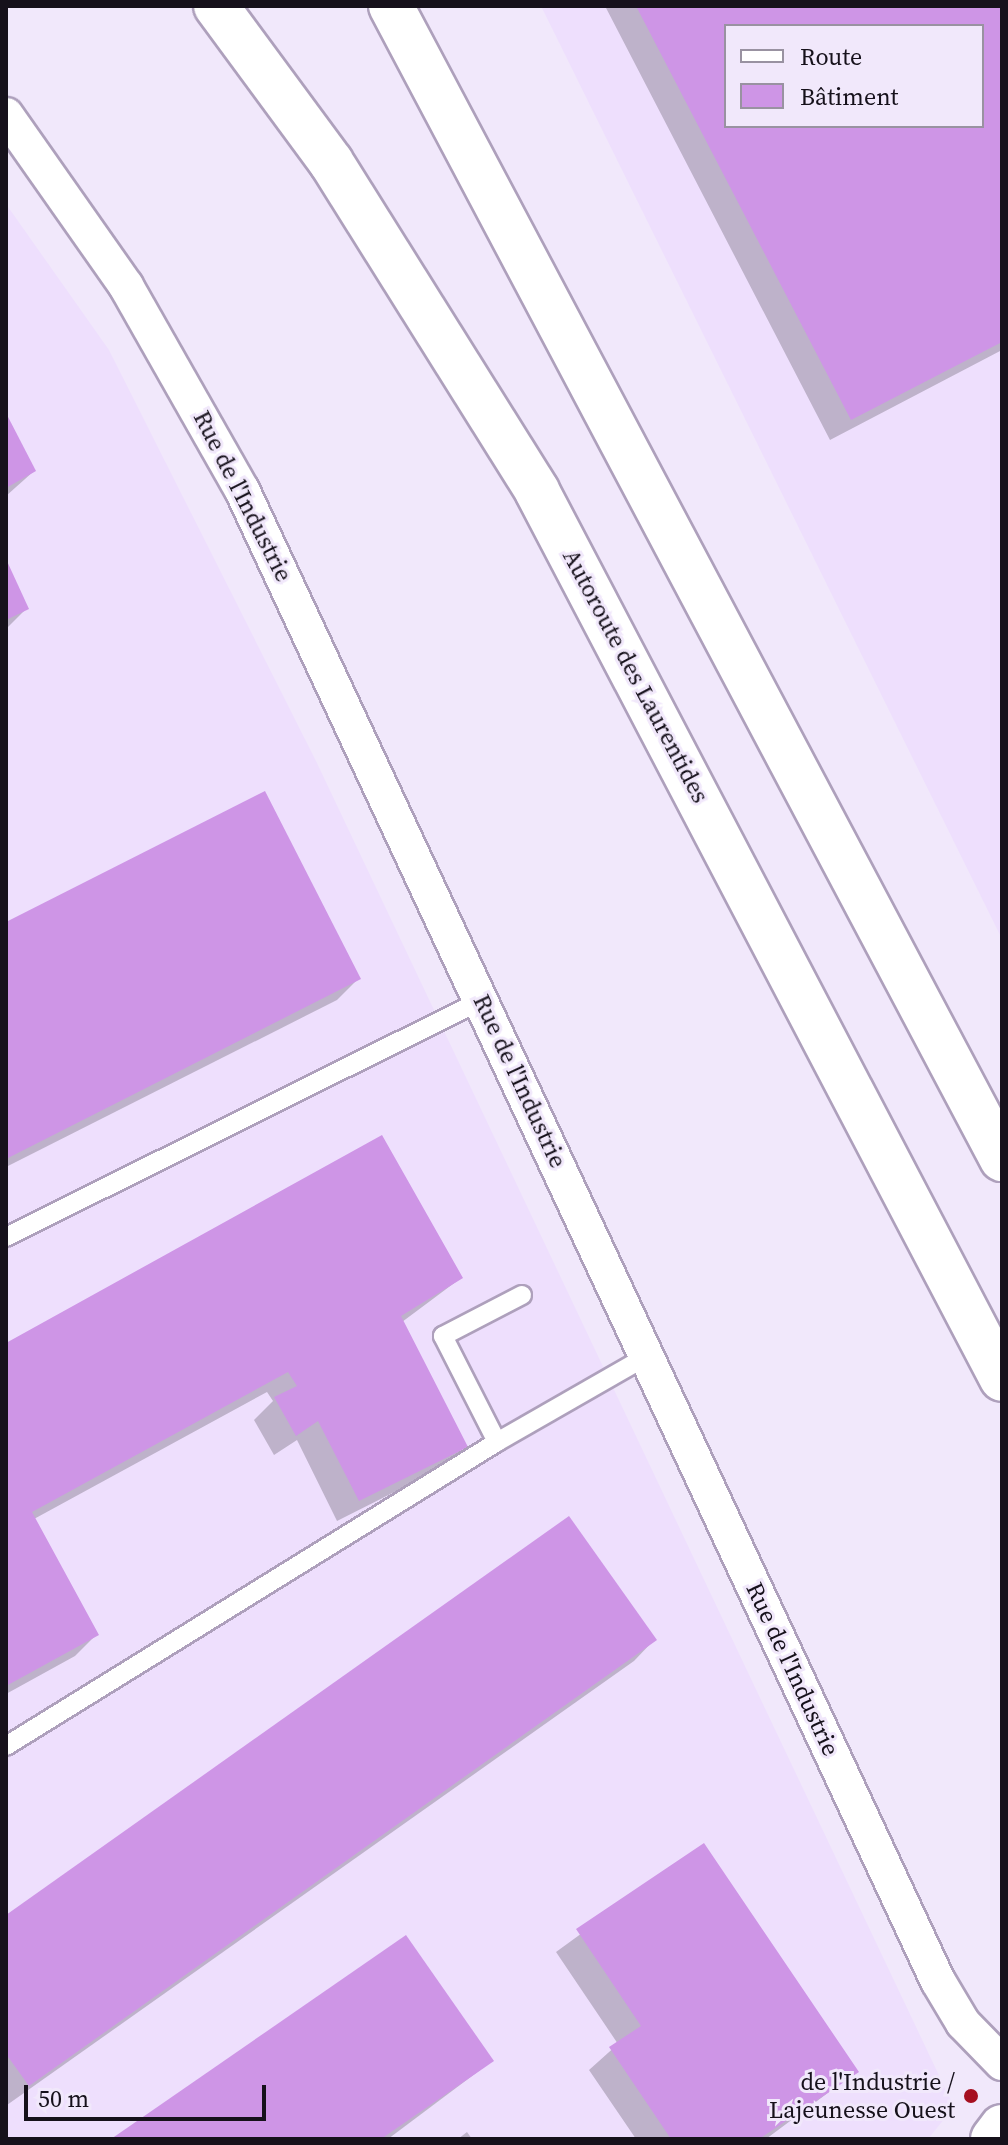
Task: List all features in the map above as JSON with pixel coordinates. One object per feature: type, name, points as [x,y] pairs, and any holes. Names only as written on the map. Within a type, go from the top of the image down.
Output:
[{"type":"main road","name":"Autoroute des Laurentides","points":[[216,6],[299,113],[552,518],[1002,1379]]},
{"type":"main road","points":[[237,6],[299,113]]},
{"type":"main road","points":[[393,9],[1002,1159]]},
{"type":"main road","points":[[993,2139],[1002,2127]]},
{"type":"street","name":"Rue de l'Industrie","points":[[6,115],[126,286],[225,457],[482,1000],[938,1981],[963,2023],[1002,2063]]},
{"type":"lane","points":[[6,1237],[482,1000]]},
{"type":"lane","points":[[497,1442],[443,1336],[522,1295]]},
{"type":"lane","points":[[6,1746],[497,1442],[647,1356]]},
{"type":"shaded area","points":[[541,6],[1002,6],[1002,939]]},
{"type":"shaded area","points":[[6,204],[109,350],[316,761],[954,2107],[928,2139],[6,2139]]},
{"type":"building","points":[[636,6],[1002,6],[1002,342],[851,420]]},
{"type":"building","points":[[6,413],[36,471],[6,488]]},
{"type":"building","points":[[6,559],[29,609],[6,620]]},
{"type":"building","points":[[265,791],[361,979],[6,1159],[6,922]]},
{"type":"building","points":[[382,1135],[463,1278],[401,1316],[468,1447],[359,1501],[318,1421],[296,1436],[274,1397],[297,1386],[288,1372],[32,1512],[99,1635],[6,1686],[6,1343]]},
{"type":"building","points":[[569,1516],[657,1640],[29,2086],[6,2054],[6,1915]]},
{"type":"building","points":[[704,1843],[859,2072],[759,2139],[671,2139],[609,2047],[641,2026],[576,1929]]},
{"type":"building","points":[[406,1935],[494,2061],[381,2139],[111,2139]]},
{"type":"place","name":"de l'Industrie / Lajeunesse Ouest","points":[[971,2096]]}]
